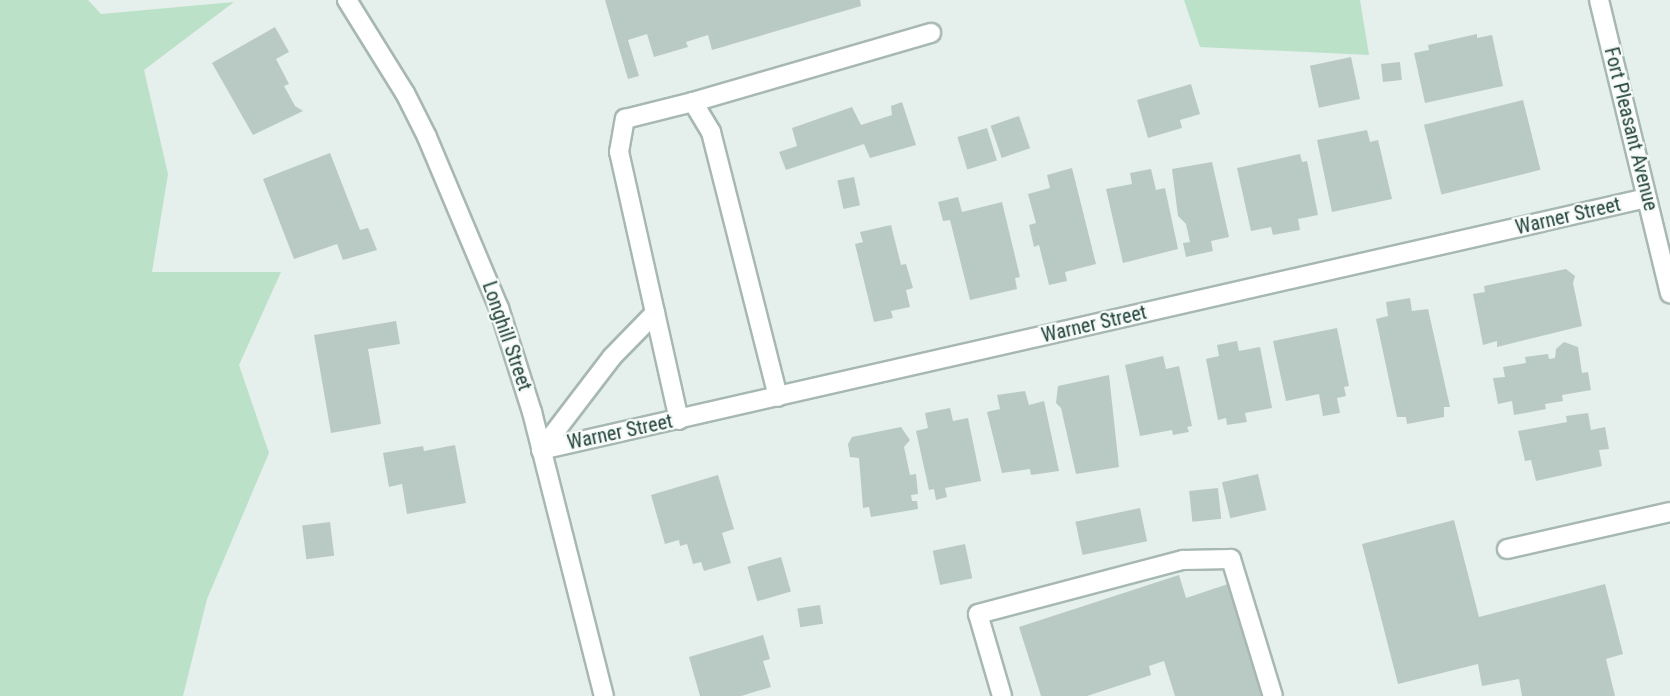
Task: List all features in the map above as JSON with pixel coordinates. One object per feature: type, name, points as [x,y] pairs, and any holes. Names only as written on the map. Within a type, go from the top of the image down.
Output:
[{"type":"street","name":"Longhill Street","points":[[347,0],[405,93],[447,183],[513,348],[604,696]]},
{"type":"street","name":"Fort Pleasant Avenue","points":[[1599,0],[1670,294]]},
{"type":"street","points":[[679,420],[619,152],[625,119],[693,102],[931,33]]},
{"type":"street","points":[[693,102],[711,132],[778,397]]},
{"type":"street","name":"Warner Street","points":[[541,450],[1647,198]]},
{"type":"street","points":[[541,450],[612,357],[655,313]]},
{"type":"street","points":[[1507,549],[1670,512]]},
{"type":"street","points":[[1002,696],[978,614],[1183,560],[1231,559],[1273,696]]},
{"type":"green space","points":[[0,0],[88,0],[101,14],[234,2],[144,70],[168,174],[152,272],[281,272],[239,365],[269,453],[207,599],[183,696],[0,696]]},
{"type":"green space","points":[[1184,0],[1360,0],[1369,55],[1200,47]]},
{"type":"building","points":[[605,0],[860,0],[861,6],[712,50],[708,35],[686,42],[688,47],[654,57],[647,34],[628,40],[639,76],[628,79]]},
{"type":"building","points":[[275,27],[289,52],[276,59],[289,84],[284,86],[295,106],[303,111],[253,135],[212,63]]},
{"type":"building","points":[[1477,34],[1477,38],[1492,35],[1503,86],[1425,103],[1414,53],[1429,50],[1428,45]]},
{"type":"building","points":[[1351,57],[1360,99],[1319,108],[1310,66]]},
{"type":"building","points":[[1400,62],[1402,80],[1383,82],[1381,64]]},
{"type":"building","points":[[1191,84],[1200,114],[1180,120],[1182,128],[1148,138],[1137,100]]},
{"type":"building","points":[[1523,100],[1540,170],[1441,195],[1424,125]]},
{"type":"building","points":[[902,102],[916,145],[870,158],[864,144],[786,170],[779,152],[797,146],[792,128],[852,107],[861,125],[892,115],[891,106]]},
{"type":"building","points":[[1019,116],[1030,148],[1002,158],[991,126]]},
{"type":"building","points":[[987,128],[997,161],[967,170],[957,137]]},
{"type":"building","points":[[1367,130],[1370,142],[1378,140],[1392,199],[1332,212],[1317,140]]},
{"type":"building","points":[[330,153],[360,230],[368,228],[377,250],[343,260],[337,244],[294,259],[263,179]]},
{"type":"building","points":[[1300,154],[1302,162],[1307,161],[1318,215],[1298,219],[1300,230],[1273,235],[1271,227],[1251,231],[1237,168]]},
{"type":"building","points":[[1212,162],[1229,237],[1211,241],[1213,251],[1186,257],[1183,243],[1190,242],[1186,224],[1178,216],[1172,169]]},
{"type":"building","points":[[1072,168],[1096,264],[1065,272],[1067,281],[1049,285],[1039,245],[1034,247],[1029,225],[1036,223],[1028,194],[1050,188],[1047,175]]},
{"type":"building","points":[[1151,169],[1156,190],[1165,188],[1178,249],[1123,263],[1106,189],[1132,184],[1130,173]]},
{"type":"building","points":[[854,177],[860,205],[843,209],[837,181]]},
{"type":"building","points":[[958,197],[962,212],[1002,202],[1020,277],[1015,278],[1017,289],[970,300],[950,220],[943,221],[938,202]]},
{"type":"building","points":[[891,225],[901,265],[906,264],[913,288],[906,290],[910,307],[891,311],[893,318],[874,322],[855,244],[863,242],[860,232]]},
{"type":"building","points":[[1566,269],[1575,276],[1573,283],[1582,326],[1497,347],[1497,341],[1483,345],[1473,294],[1485,292],[1484,286]]},
{"type":"building","points":[[1410,298],[1412,311],[1428,309],[1450,407],[1444,407],[1444,417],[1407,424],[1406,417],[1397,417],[1376,319],[1388,316],[1386,302]]},
{"type":"building","points":[[396,321],[400,344],[368,349],[381,424],[331,433],[314,335]]},
{"type":"building","points":[[1337,328],[1349,386],[1344,387],[1346,396],[1337,398],[1340,413],[1323,416],[1319,394],[1286,401],[1273,341]]},
{"type":"building","points":[[1237,341],[1239,351],[1260,347],[1272,408],[1245,413],[1247,422],[1227,425],[1226,418],[1218,420],[1206,359],[1219,356],[1217,345]]},
{"type":"building","points":[[1564,342],[1578,347],[1582,373],[1588,372],[1591,390],[1562,395],[1563,401],[1545,404],[1546,409],[1514,415],[1512,401],[1498,404],[1493,378],[1505,377],[1503,367],[1526,363],[1525,357],[1548,354],[1549,359],[1555,358],[1556,349]]},
{"type":"building","points":[[1163,356],[1166,369],[1179,366],[1192,426],[1187,427],[1189,432],[1173,435],[1172,430],[1140,436],[1125,365]]},
{"type":"building","points":[[1109,375],[1119,467],[1076,474],[1061,408],[1056,403],[1058,386]]},
{"type":"building","points":[[1025,391],[1029,405],[1044,401],[1059,471],[1031,475],[1030,469],[1002,473],[987,412],[1000,409],[997,395]]},
{"type":"building","points":[[950,408],[953,421],[968,418],[981,481],[945,488],[947,497],[936,500],[934,489],[929,490],[916,431],[928,428],[925,413]]},
{"type":"building","points":[[1588,413],[1591,430],[1605,427],[1609,449],[1599,450],[1602,466],[1536,481],[1531,460],[1525,461],[1518,431],[1567,422],[1566,416]]},
{"type":"building","points":[[901,427],[910,440],[904,447],[910,475],[916,474],[918,494],[911,495],[912,501],[917,501],[918,509],[871,517],[869,507],[863,508],[859,458],[850,457],[848,444],[852,437]]},
{"type":"building","points":[[455,445],[466,503],[407,514],[402,484],[389,487],[383,453],[423,446],[424,451]]},
{"type":"building","points":[[1258,474],[1266,510],[1230,518],[1222,482]]},
{"type":"building","points":[[718,475],[734,529],[722,533],[731,563],[704,571],[701,562],[693,564],[687,544],[680,546],[679,540],[665,544],[651,495]]},
{"type":"building","points":[[1218,488],[1221,519],[1192,522],[1189,491]]},
{"type":"building","points":[[1140,508],[1147,541],[1083,555],[1075,522]]},
{"type":"building","points":[[1454,520],[1479,617],[1605,584],[1623,654],[1606,659],[1615,696],[1522,696],[1519,679],[1482,686],[1478,664],[1398,684],[1362,544]]},
{"type":"building","points":[[330,522],[334,556],[306,559],[302,525]]},
{"type":"building","points":[[965,544],[972,578],[940,585],[933,551]]},
{"type":"building","points":[[781,557],[791,592],[757,601],[747,567]]},
{"type":"building","points":[[1179,575],[1186,598],[1228,584],[1262,696],[1175,696],[1164,661],[1149,666],[1151,675],[1087,696],[1041,696],[1019,627]]},
{"type":"building","points":[[820,605],[823,624],[800,627],[797,609]]},
{"type":"building","points":[[763,635],[770,659],[763,661],[771,687],[741,696],[700,696],[689,657]]}]
